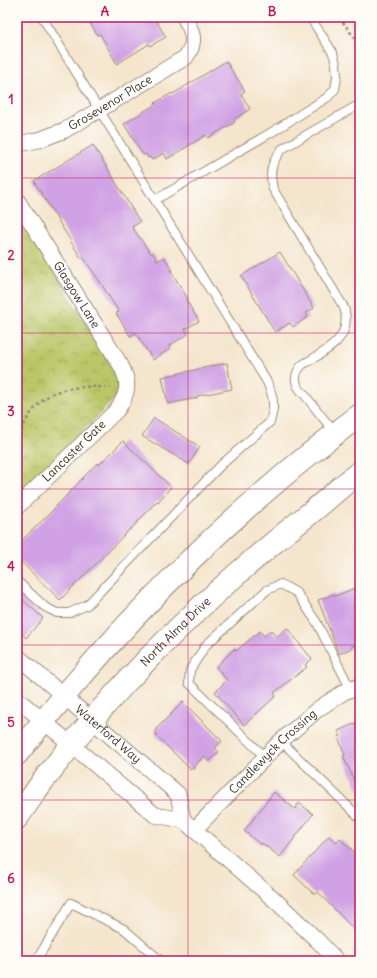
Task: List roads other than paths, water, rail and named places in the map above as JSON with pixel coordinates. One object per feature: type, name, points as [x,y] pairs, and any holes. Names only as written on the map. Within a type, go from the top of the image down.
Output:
[{"type":"main road","points":[[17,754],[91,663],[170,579],[254,500],[360,415]]},
{"type":"main road","name":"North Alma Drive","points":[[17,818],[72,746],[117,693],[155,652],[236,575],[360,472]]},
{"type":"street","name":"Grosevenor Place","points":[[17,144],[39,140],[65,130],[186,57],[190,51],[193,36],[192,29],[184,17]]},
{"type":"street","name":"Glasgow Lane","points":[[17,200],[125,372],[127,382],[120,390]]},
{"type":"street","name":"Lancaster Gate","points":[[17,507],[84,440],[117,410],[123,402],[120,390]]},
{"type":"street","name":"Waterford Way","points":[[17,656],[178,794],[189,825]]},
{"type":"street","name":"Candlewyck Crossing","points":[[189,825],[318,709],[344,692],[355,688]]},
{"type":"street","points":[[17,699],[155,815],[189,825],[276,901],[318,940],[337,961]]},
{"type":"lane","points":[[17,581],[45,607],[57,613],[69,613],[88,605],[221,465],[270,422],[273,405],[272,392],[42,17]]},
{"type":"lane","points":[[155,200],[272,132],[328,97],[335,89],[337,77],[333,53],[310,17]]},
{"type":"lane","points":[[336,434],[297,386],[296,374],[302,365],[338,342],[344,333],[346,322],[345,311],[273,189],[271,178],[275,157],[282,149],[360,104]]},
{"type":"lane","points":[[265,757],[189,683],[190,670],[206,645],[267,590],[281,584],[297,593],[355,688]]},
{"type":"lane","points":[[281,741],[360,818]]},
{"type":"lane","points":[[36,961],[71,903],[124,930],[161,961]]}]
